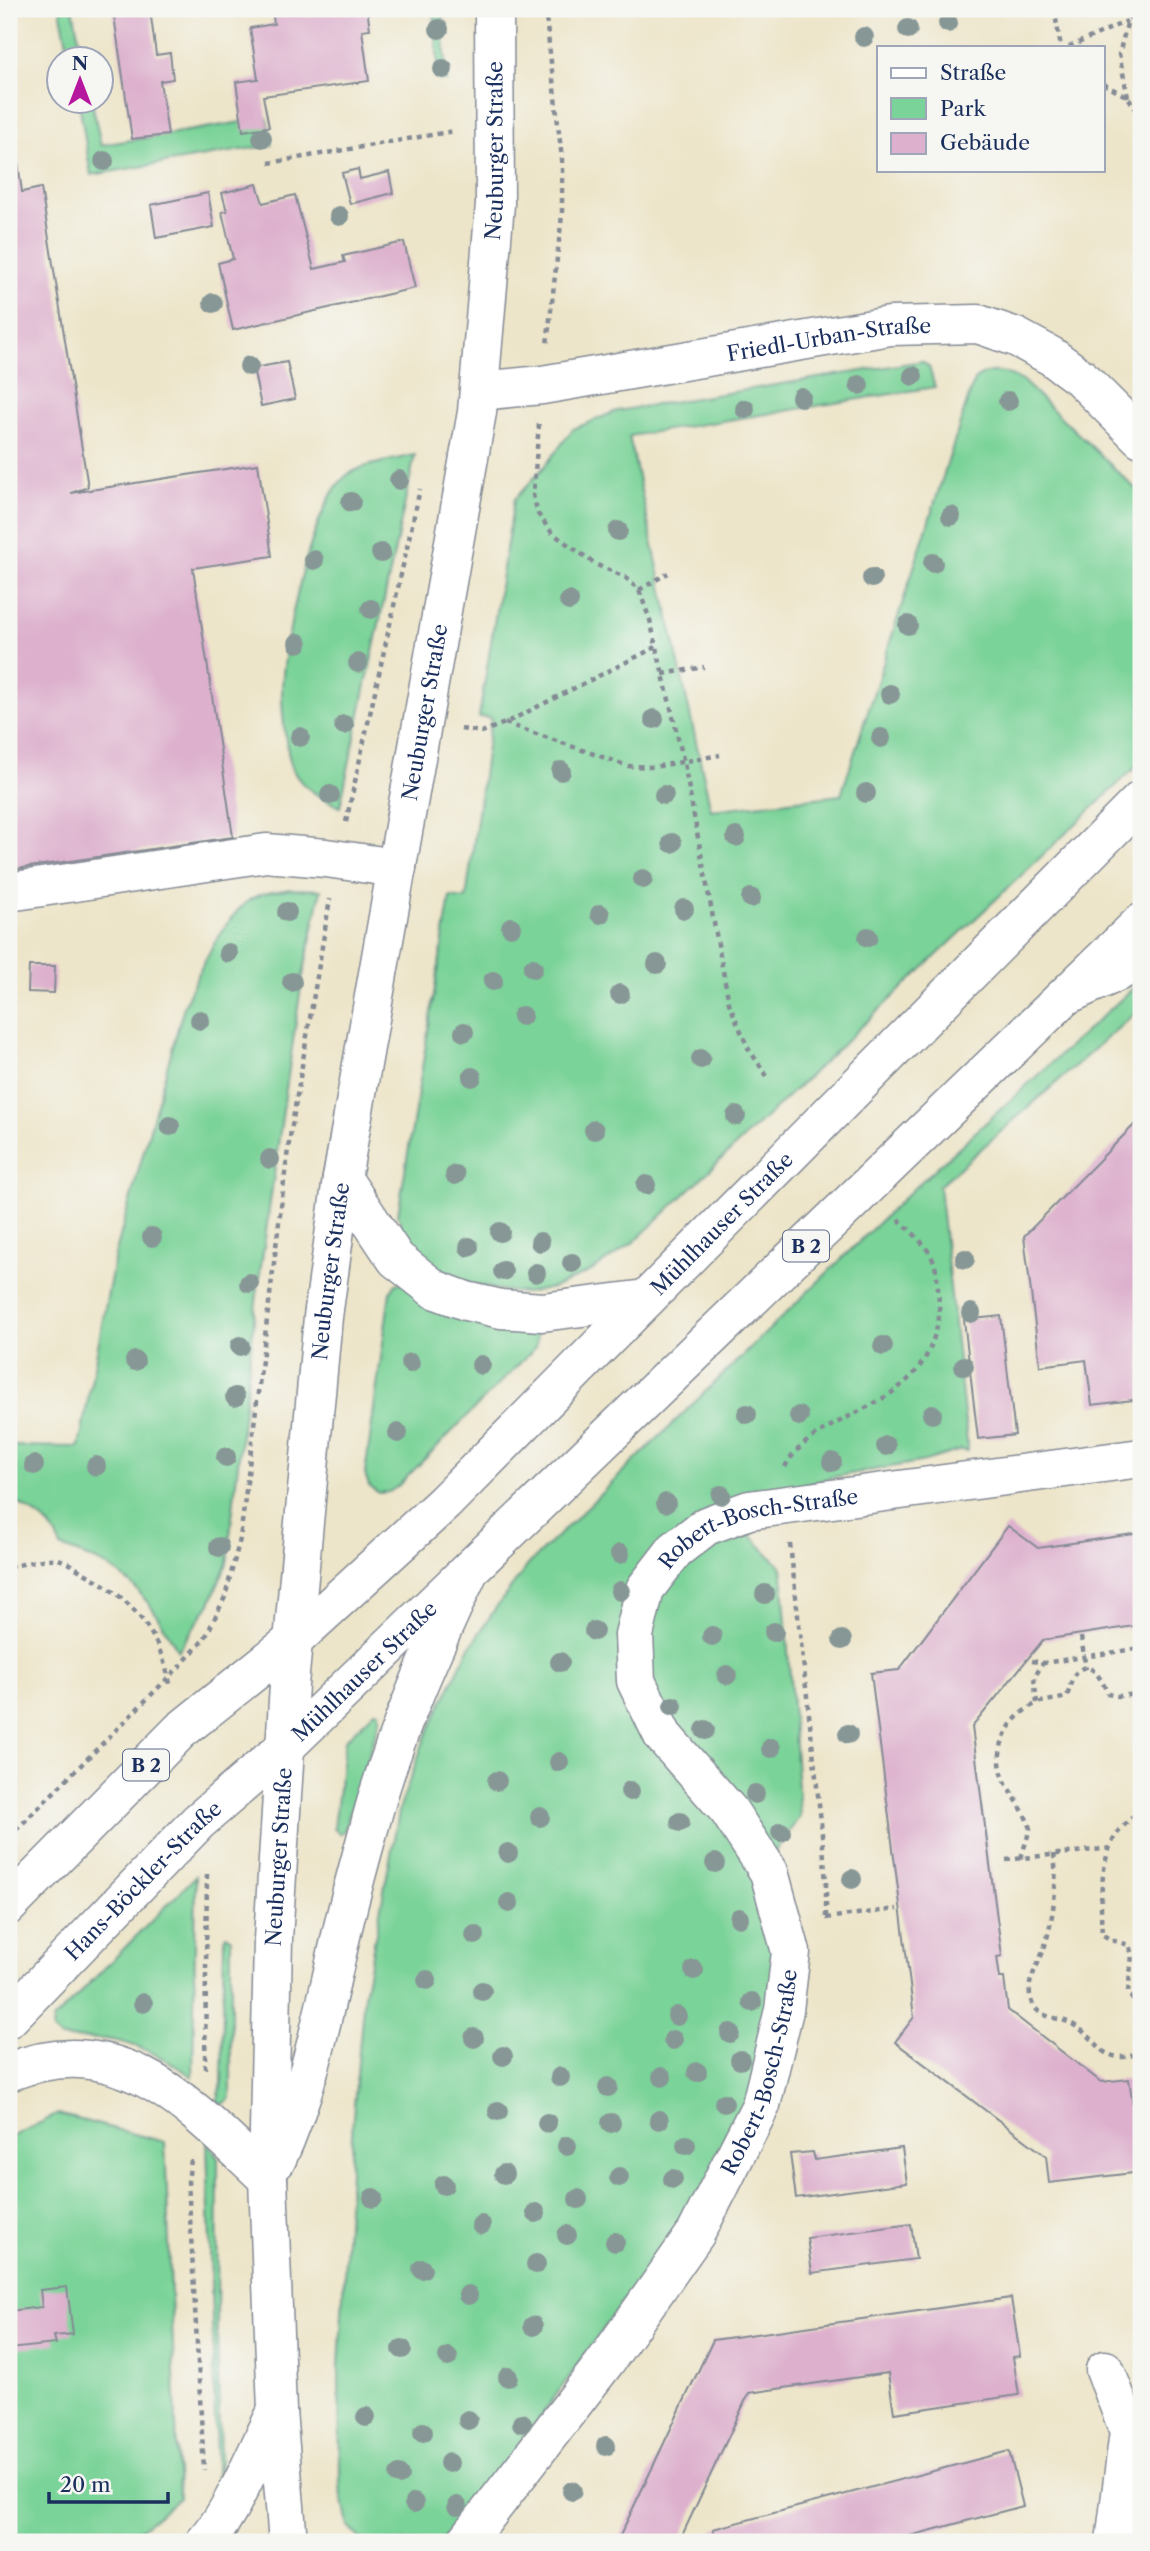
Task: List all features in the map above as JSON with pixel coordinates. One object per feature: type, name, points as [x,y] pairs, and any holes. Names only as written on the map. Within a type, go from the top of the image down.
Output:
[{"type":"street","name":"Neuburger Straße","points":[[288,2542],[276,2410],[268,2179],[273,1939],[284,1748],[323,1317],[342,1178],[479,391],[495,204],[494,9]]},
{"type":"street","name":"Friedl-Urban-Straße","points":[[479,391],[542,385],[890,326],[978,324],[1016,337],[1052,356],[1081,378],[1141,438]]},
{"type":"street","name":"Mühlhauser Straße","points":[[295,1639],[444,1503],[1141,800]]},
{"type":"street","points":[[9,892],[266,853],[338,859],[397,868]]},
{"type":"street","name":"Mühlhauser Straße","points":[[284,1748],[1141,923]]},
{"type":"street","points":[[1064,997],[1141,961]]},
{"type":"street","points":[[342,1178],[396,1259],[434,1289],[501,1309],[542,1312],[646,1300]]},
{"type":"street","name":"Robert-Bosch-Straße","points":[[466,2542],[606,2361],[696,2233],[761,2105],[784,2010],[791,1952],[769,1872],[729,1811],[663,1736],[636,1681],[635,1635],[645,1589],[675,1550],[706,1526],[749,1510],[1141,1458]]},
{"type":"street","points":[[9,2072],[31,2063],[60,2058],[90,2060],[132,2070],[177,2096],[268,2179],[291,2129],[304,2088],[345,1921],[391,1754],[470,1569]]},
{"type":"street","name":"B 2","points":[[9,1905],[180,1731],[295,1639]]},
{"type":"street","name":"Hans-Böckler-Straße","points":[[9,2018],[198,1822],[284,1748]]},
{"type":"street","points":[[1105,2370],[1129,2431],[1115,2542]]},
{"type":"street","points":[[205,2542],[213,2534],[232,2500],[276,2410]]},
{"type":"path","points":[[545,9],[562,159],[562,215],[542,385],[533,495],[538,514],[552,533],[597,565],[625,577],[639,590],[650,620],[684,763],[729,1003],[748,1048],[769,1079]]},
{"type":"path","points":[[1054,9],[1061,46]]},
{"type":"path","points":[[1071,46],[1128,20],[1141,10]]},
{"type":"path","points":[[1128,20],[1119,54],[1128,97],[1141,117]]},
{"type":"path","points":[[1104,85],[1128,97]]},
{"type":"path","name":"Neuburger Straße","points":[[456,121],[456,144]]},
{"type":"path","points":[[269,163],[456,131]]},
{"type":"path","points":[[9,1837],[205,1638],[225,1597],[240,1539],[288,1149],[338,859],[421,487]]},
{"type":"path","points":[[639,590],[668,573]]},
{"type":"path","points":[[482,732],[656,647]]},
{"type":"path","points":[[663,674],[704,667]]},
{"type":"path","points":[[505,723],[628,766],[654,767],[720,755]]},
{"type":"path","points":[[786,1504],[782,1471],[792,1453],[900,1388],[928,1357],[940,1318],[935,1264],[920,1241],[890,1210]]},
{"type":"path","points":[[9,1567],[57,1558],[102,1583],[130,1603],[150,1629],[164,1660],[180,1731]]},
{"type":"path","points":[[1081,1637],[1086,1669]]},
{"type":"path","points":[[1032,1661],[1044,1663],[1141,1648]]},
{"type":"path","points":[[1038,1703],[1034,1678],[1044,1663]]},
{"type":"path","points":[[1021,1858],[1031,1829],[1000,1767],[1003,1738],[1017,1715],[1038,1703],[1067,1696],[1074,1675],[1086,1669],[1099,1673],[1108,1694],[1141,1694]]},
{"type":"path","points":[[9,1771],[12,1803],[9,1819]]},
{"type":"path","points":[[1141,1808],[1114,1838],[1102,1878],[1100,1910],[1102,1934],[1111,1940],[1129,1945],[1132,1955],[1128,1992],[1141,2013]]},
{"type":"path","points":[[198,1822],[207,1868],[205,2083],[188,2180],[204,2473]]},
{"type":"path","points":[[1006,1860],[1111,1848]]},
{"type":"path","points":[[1054,1854],[1056,1871],[1048,1935],[1031,1982],[1033,2004],[1039,2012],[1075,2027],[1102,2052],[1114,2057],[1137,2054],[1141,2049]]},
{"type":"path","points":[[826,1918],[897,1909]]},
{"type":"green space","points":[[60,9],[73,9],[80,46],[67,46]]},
{"type":"green space","points":[[434,9],[442,9],[447,81],[439,80]]},
{"type":"green space","points":[[81,116],[95,116],[101,145],[267,118],[272,145],[91,175]]},
{"type":"green space","points":[[922,361],[929,367],[935,387],[629,436],[711,810],[841,795],[974,380],[993,372],[1006,373],[1024,382],[1141,494],[1141,762],[634,1242],[593,1270],[553,1288],[525,1293],[451,1279],[415,1251],[403,1233],[398,1214],[450,897],[466,899],[491,718],[479,717],[514,500],[545,466],[573,429],[617,411]]},
{"type":"green space","points":[[415,455],[340,807],[303,784],[294,772],[289,755],[282,693],[293,612],[310,546],[321,517],[345,477],[378,463]]},
{"type":"green space","points":[[290,889],[321,890],[302,980],[256,1302],[227,1563],[210,1603],[178,1651],[157,1615],[130,1583],[102,1563],[61,1547],[45,1521],[9,1496],[9,1446],[79,1447],[115,1255],[184,1006],[214,945],[235,914],[257,896]]},
{"type":"green space","points":[[1141,981],[1141,1008],[939,1186],[968,1451],[961,1450],[925,1461],[833,1477],[740,1503],[752,1537],[782,1568],[800,1816],[758,1876],[778,1955],[750,2098],[684,2228],[627,2296],[469,2517],[440,2542],[363,2542],[348,2526],[340,2486],[339,2366],[353,2117],[364,1995],[400,1807],[425,1738],[467,1652],[529,1564],[911,1191]]},
{"type":"green space","points":[[403,1282],[537,1330],[536,1347],[398,1486],[389,1492],[378,1493],[369,1486],[365,1474],[390,1292],[396,1284]]},
{"type":"green space","points":[[375,1711],[380,1712],[380,1720],[344,1831],[339,1834],[334,1828],[345,1740]]},
{"type":"green space","points":[[196,1876],[193,2077],[162,2058],[128,2044],[104,2039],[60,2038],[52,2031],[53,2020]]},
{"type":"green space","points":[[226,1935],[231,1939],[231,2089],[229,2100],[224,2104],[217,2103],[222,2083]]},
{"type":"green space","points":[[58,2114],[165,2142],[179,2498],[124,2542],[9,2542],[9,2138]]},
{"type":"green space","points":[[207,2141],[218,2158],[217,2327],[220,2460],[217,2495]]},
{"type":"building","points":[[113,9],[150,9],[156,55],[170,53],[173,79],[160,81],[168,135],[132,139]]},
{"type":"building","points":[[272,9],[367,9],[370,29],[362,30],[369,81],[263,96],[269,127],[243,131],[236,82],[258,79],[250,28],[274,24]]},
{"type":"building","points":[[17,156],[22,192],[41,188],[88,487],[71,493],[258,464],[272,556],[193,568],[233,837],[9,870],[9,157]]},
{"type":"building","points":[[358,169],[360,179],[389,172],[393,193],[350,204],[342,173]]},
{"type":"building","points":[[257,184],[263,203],[295,195],[314,269],[345,262],[343,256],[404,242],[415,288],[233,330],[218,263],[233,259],[222,212],[227,211],[222,193]]},
{"type":"building","points":[[208,193],[214,227],[156,238],[151,205]]},
{"type":"building","points":[[287,362],[295,399],[261,406],[253,368]]},
{"type":"building","points":[[29,966],[55,966],[54,993],[28,992]]},
{"type":"building","points":[[1141,1118],[1141,1399],[1092,1405],[1086,1360],[1040,1366],[1024,1236]]},
{"type":"building","points":[[1001,1316],[1015,1435],[978,1439],[964,1320]]},
{"type":"building","points":[[1008,1526],[1038,1548],[1141,1533],[1141,1625],[1043,1640],[972,1727],[1002,1956],[997,1957],[1000,1978],[1004,1978],[1008,2010],[1101,2082],[1129,2079],[1141,2172],[1049,2183],[1046,2156],[895,2042],[914,2017],[871,1673],[899,1670]]},
{"type":"building","points":[[902,2148],[907,2183],[796,2198],[790,2154],[813,2152],[815,2160]]},
{"type":"building","points":[[911,2224],[916,2259],[812,2273],[807,2238]]},
{"type":"building","points":[[67,2287],[73,2334],[54,2336],[56,2344],[9,2349],[9,2311],[42,2307],[40,2290]]},
{"type":"building","points":[[1011,2298],[1020,2356],[1013,2357],[1019,2395],[894,2413],[888,2373],[749,2393],[679,2542],[617,2542],[713,2340]]},
{"type":"building","points":[[1009,2451],[1023,2506],[887,2542],[717,2542],[713,2529]]}]
